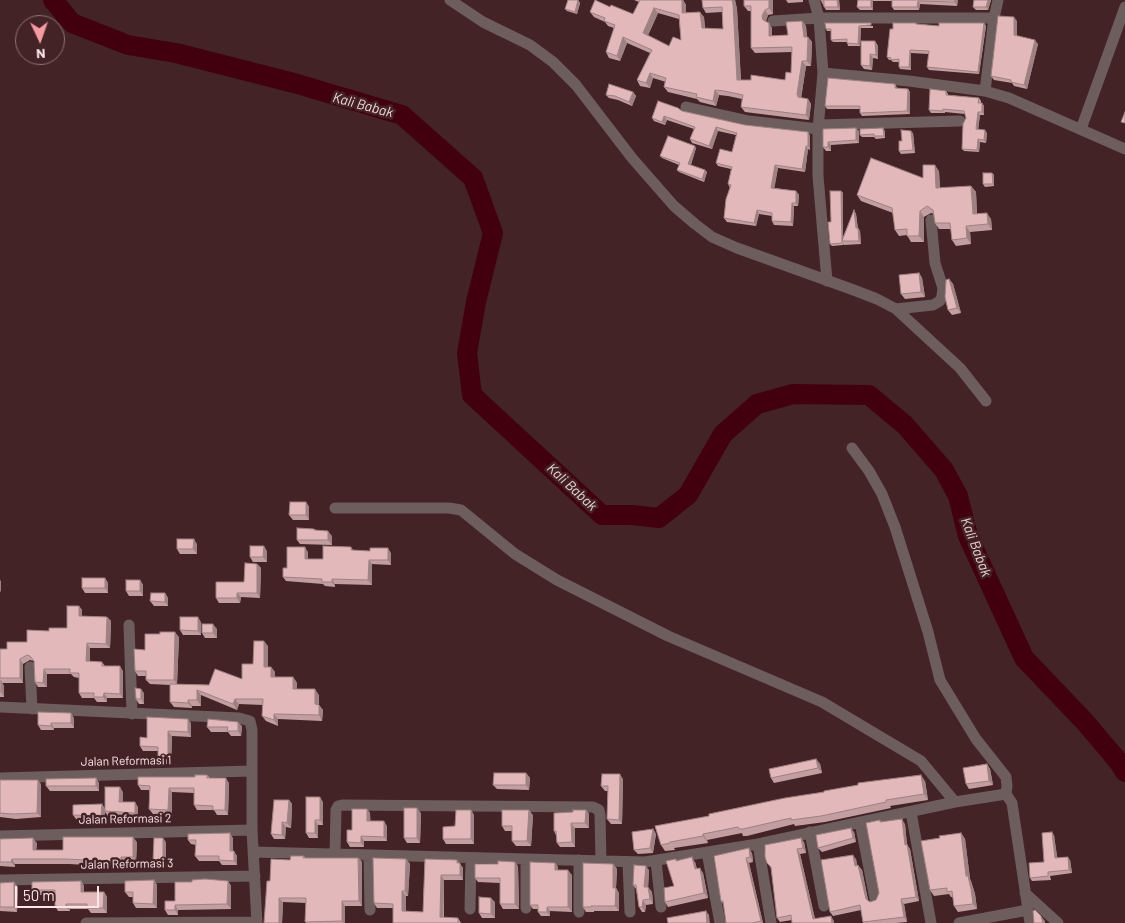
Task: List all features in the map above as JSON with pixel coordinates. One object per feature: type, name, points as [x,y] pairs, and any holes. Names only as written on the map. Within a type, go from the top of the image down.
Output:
[{"type":"street","points":[[450,0],[483,22],[530,46],[553,62],[576,85],[632,158],[674,206],[712,237],[737,248],[877,298],[896,309],[960,368],[986,401]]},
{"type":"street","points":[[814,0],[819,18],[823,73],[818,127],[820,206],[827,281]]},
{"type":"street","points":[[985,91],[998,0]]},
{"type":"street","points":[[1081,129],[1125,7]]},
{"type":"street","points":[[773,21],[819,18],[994,18]]},
{"type":"street","points":[[823,73],[985,91],[1009,98],[1125,149]]},
{"type":"street","points":[[686,108],[748,121],[818,127],[960,121]]},
{"type":"street","points":[[896,309],[933,305],[940,301],[942,296],[943,288],[935,264],[931,220]]},
{"type":"street","points":[[852,448],[869,471],[882,494],[895,527],[928,632],[940,680],[976,740],[1006,777],[1006,794],[1012,803],[1030,923]]},
{"type":"street","points":[[335,508],[450,508],[461,510],[515,554],[553,578],[668,636],[816,699],[830,707],[921,761],[955,802]]},
{"type":"street","points":[[129,625],[132,714]]},
{"type":"street","points":[[30,667],[32,709]]},
{"type":"street","points":[[0,707],[239,718],[250,721],[252,730],[252,830],[257,923],[86,923]]},
{"type":"street","name":"Jalan Reformasi 1","points":[[0,778],[252,772]]},
{"type":"street","points":[[253,852],[628,862],[656,861],[758,844],[955,802],[1006,794]]},
{"type":"street","points":[[335,854],[336,810],[338,806],[342,805],[593,807],[599,810],[600,815],[601,861]]},
{"type":"street","points":[[911,812],[931,923]]},
{"type":"street","points":[[860,822],[874,899]]},
{"type":"street","name":"Jalan Reformasi 2","points":[[0,836],[252,830]]},
{"type":"street","points":[[810,832],[824,906]]},
{"type":"street","points":[[758,844],[772,923]]},
{"type":"street","points":[[707,852],[720,923]]},
{"type":"street","points":[[369,855],[370,910]]},
{"type":"street","points":[[470,909],[471,858]]},
{"type":"street","points":[[526,859],[526,908]]},
{"type":"street","points":[[578,860],[579,912]]},
{"type":"street","points":[[656,861],[661,907]]},
{"type":"street","points":[[628,862],[630,912]]},
{"type":"street","name":"Jalan Reformasi 3","points":[[0,880],[255,876]]},
{"type":"street","points":[[1025,893],[1058,923]]},
{"type":"street","points":[[959,923],[1028,910]]},
{"type":"building","points":[[568,0],[578,0],[575,12],[565,9]]},
{"type":"building","points":[[595,0],[633,14],[640,0],[682,0],[682,13],[700,12],[702,28],[723,29],[722,7],[703,8],[702,0],[732,0],[737,80],[751,80],[751,75],[785,80],[786,72],[791,73],[792,47],[751,48],[751,6],[744,6],[744,0],[769,0],[769,8],[765,10],[762,16],[763,20],[769,23],[769,36],[788,35],[786,22],[802,21],[804,37],[808,37],[807,61],[802,61],[797,94],[798,97],[808,99],[806,115],[741,107],[743,95],[724,91],[715,90],[713,101],[696,97],[697,94],[664,87],[666,78],[650,73],[646,83],[637,80],[652,50],[623,37],[617,56],[606,52],[615,25],[604,21],[605,18],[590,12]],"holes":[[[654,8],[679,15],[681,40],[673,37],[669,46],[643,33]]]},
{"type":"building","points":[[821,0],[837,0],[838,7],[824,7],[824,1]]},
{"type":"building","points":[[858,0],[871,0],[871,7],[857,7]]},
{"type":"building","points":[[892,0],[955,0],[955,2],[918,1],[917,7],[892,7]]},
{"type":"building","points":[[974,0],[988,0],[986,7],[973,7]]},
{"type":"building","points":[[998,16],[1014,17],[1014,35],[1035,40],[1024,85],[991,76]]},
{"type":"building","points":[[825,23],[871,23],[871,25],[859,26],[858,44],[847,43],[847,39],[831,40],[831,29],[826,29]]},
{"type":"building","points":[[893,23],[939,26],[939,23],[984,23],[978,72],[927,67],[929,51],[910,50],[909,67],[899,67],[899,59],[891,60],[891,58],[887,57],[890,29],[893,29]]},
{"type":"building","points":[[861,41],[875,41],[876,55],[870,54],[870,66],[861,65]]},
{"type":"building","points":[[828,78],[895,84],[895,88],[908,89],[907,111],[860,113],[860,106],[825,106]]},
{"type":"building","points":[[609,84],[633,92],[629,102],[615,96],[606,95]]},
{"type":"building","points":[[930,89],[946,91],[946,95],[979,98],[978,103],[982,103],[982,112],[978,112],[976,129],[985,130],[984,140],[978,139],[977,150],[962,149],[963,124],[966,118],[964,111],[929,110]]},
{"type":"building","points":[[658,101],[682,111],[745,125],[808,132],[808,146],[806,146],[802,169],[775,165],[771,188],[796,191],[796,203],[792,203],[791,222],[772,221],[772,213],[757,210],[754,223],[724,218],[726,199],[731,185],[728,184],[732,167],[716,163],[720,149],[732,152],[737,133],[716,127],[709,146],[690,139],[695,127],[664,116],[662,122],[652,118]]},
{"type":"building","points":[[1125,112],[1125,123],[1121,122]]},
{"type":"building","points":[[856,128],[856,140],[828,142],[828,147],[823,147],[823,129]]},
{"type":"building","points":[[883,128],[884,136],[874,136],[874,134],[860,135],[860,129]]},
{"type":"building","points":[[901,130],[911,131],[913,150],[899,151],[899,141],[902,141]]},
{"type":"building","points":[[668,136],[695,146],[688,164],[705,170],[702,179],[677,170],[680,163],[660,156]]},
{"type":"building","points":[[871,158],[923,178],[923,165],[935,165],[936,188],[971,186],[973,214],[987,213],[988,224],[966,226],[967,238],[952,240],[950,223],[935,223],[933,210],[927,206],[920,211],[919,236],[907,236],[907,229],[895,230],[892,208],[857,195]]},
{"type":"building","points":[[983,173],[992,173],[993,184],[983,184]]},
{"type":"building","points":[[830,191],[841,191],[842,243],[830,244],[828,222],[831,222]]},
{"type":"building","points":[[854,210],[859,241],[842,241]]},
{"type":"building","points":[[919,273],[921,292],[901,294],[899,275]]},
{"type":"building","points":[[949,279],[957,308],[948,310],[945,297],[946,280]]},
{"type":"building","points":[[290,502],[306,502],[306,515],[289,515]]},
{"type":"building","points":[[297,528],[328,531],[328,540],[297,540]]},
{"type":"building","points":[[177,539],[194,539],[193,549],[177,549]]},
{"type":"building","points":[[250,546],[264,546],[263,557],[250,557]]},
{"type":"building","points":[[323,546],[351,547],[351,550],[370,551],[370,548],[388,548],[388,560],[369,560],[368,580],[332,579],[332,582],[322,582],[322,579],[283,577],[283,568],[287,568],[287,547],[305,547],[305,559],[323,559]]},
{"type":"building","points":[[245,563],[257,564],[257,593],[237,593],[237,598],[216,598],[216,582],[244,582]]},
{"type":"building","points":[[82,578],[105,578],[105,588],[82,588]]},
{"type":"building","points":[[126,580],[140,580],[140,591],[126,591]]},
{"type":"building","points":[[151,593],[165,593],[165,602],[150,601]]},
{"type":"building","points":[[67,606],[79,606],[79,616],[107,617],[106,644],[87,643],[86,661],[102,662],[102,666],[120,666],[120,694],[104,693],[103,697],[94,697],[94,693],[79,693],[79,673],[70,673],[70,669],[44,669],[43,683],[35,682],[34,661],[27,655],[20,659],[20,678],[0,678],[0,649],[7,649],[7,642],[27,642],[27,630],[49,631],[49,628],[67,628]]},
{"type":"building","points":[[180,617],[198,617],[198,631],[180,630]]},
{"type":"building","points":[[202,624],[213,624],[213,633],[202,633]]},
{"type":"building","points":[[160,632],[175,632],[174,680],[146,680],[146,671],[135,671],[134,649],[145,650],[145,634],[160,634]]},
{"type":"building","points":[[254,641],[264,641],[264,667],[271,667],[271,677],[293,677],[293,689],[315,689],[315,704],[319,705],[319,715],[274,714],[274,720],[262,716],[263,699],[235,699],[233,704],[197,690],[197,700],[188,700],[188,703],[170,702],[170,684],[209,685],[215,669],[242,679],[242,664],[253,664]]},
{"type":"building","points":[[135,688],[141,689],[141,699],[136,699]]},
{"type":"building","points":[[38,712],[71,713],[71,723],[51,723],[51,726],[38,725]]},
{"type":"building","points":[[147,717],[188,719],[188,732],[168,731],[168,759],[158,759],[158,747],[140,746],[140,737],[147,738]]},
{"type":"building","points":[[208,719],[238,722],[238,731],[227,731],[228,727],[207,727]]},
{"type":"building","points":[[816,759],[818,768],[771,778],[769,769]]},
{"type":"building","points":[[987,764],[989,781],[966,784],[963,768]]},
{"type":"building","points":[[494,773],[526,773],[526,785],[493,785]]},
{"type":"building","points":[[602,774],[620,774],[619,820],[607,819],[608,786],[601,786]]},
{"type":"building","points":[[195,775],[207,775],[207,778],[226,778],[225,810],[213,810],[213,806],[194,805],[194,788],[169,788],[168,810],[149,809],[150,786],[138,785],[138,777],[195,777]]},
{"type":"building","points":[[921,775],[924,794],[886,800],[886,802],[821,816],[791,820],[791,818],[743,829],[738,827],[661,845],[655,826],[709,816],[709,814],[785,798],[858,785],[858,783]]},
{"type":"building","points":[[96,778],[96,786],[46,786],[46,779]]},
{"type":"building","points":[[0,780],[38,780],[37,813],[0,813]]},
{"type":"building","points":[[105,787],[120,787],[119,802],[135,802],[135,813],[105,811]]},
{"type":"building","points":[[306,797],[320,797],[320,820],[315,820],[315,833],[306,833]]},
{"type":"building","points":[[274,800],[289,800],[287,823],[282,822],[282,835],[271,834]]},
{"type":"building","points":[[102,804],[101,816],[73,815],[73,805]]},
{"type":"building","points":[[404,808],[417,808],[417,838],[404,838]]},
{"type":"building","points":[[352,809],[367,809],[367,821],[384,821],[384,837],[361,836],[361,843],[347,842],[347,830],[352,830]]},
{"type":"building","points":[[456,810],[471,810],[471,839],[443,839],[443,827],[455,826]]},
{"type":"building","points":[[502,810],[529,810],[527,841],[512,841],[512,826],[502,826]]},
{"type":"building","points":[[573,810],[586,810],[585,823],[571,823],[572,842],[557,843],[556,831],[554,831],[554,813],[573,812]]},
{"type":"building","points":[[902,819],[905,845],[907,844],[916,897],[901,899],[904,917],[863,922],[860,905],[830,912],[821,860],[853,855],[855,866],[858,865],[866,899],[870,902],[876,900],[879,893],[866,823]]},
{"type":"building","points":[[851,828],[853,838],[818,848],[816,835]]},
{"type":"building","points":[[653,829],[650,848],[634,850],[632,832]]},
{"type":"building","points":[[1052,832],[1055,858],[1068,857],[1069,870],[1048,872],[1048,876],[1030,878],[1029,863],[1044,862],[1042,833]]},
{"type":"building","points":[[230,833],[230,851],[234,851],[234,861],[219,860],[219,856],[195,856],[196,840],[188,840],[188,834]]},
{"type":"building","points":[[961,833],[966,876],[968,876],[973,904],[954,906],[952,891],[947,892],[947,888],[930,890],[921,841]]},
{"type":"building","points":[[63,837],[133,837],[133,857],[121,857],[121,862],[12,859],[11,862],[0,862],[0,839],[33,838],[33,850],[63,850]]},
{"type":"building","points":[[154,838],[163,838],[163,860],[153,860]]},
{"type":"building","points":[[801,838],[803,848],[797,849],[813,919],[831,916],[832,923],[792,923],[791,915],[777,918],[771,867],[765,857],[765,845]]},
{"type":"building","points":[[749,848],[750,857],[746,858],[761,921],[726,923],[714,856]]},
{"type":"building","points":[[291,856],[304,856],[303,858],[358,858],[359,901],[342,901],[342,921],[305,922],[306,898],[279,898],[279,923],[264,923],[267,881],[270,881],[271,859],[290,860]]},
{"type":"building","points":[[692,857],[695,869],[700,868],[704,893],[665,902],[664,888],[674,886],[666,861],[676,859],[676,861]]},
{"type":"building","points":[[373,858],[406,859],[405,891],[402,891],[402,911],[423,912],[425,859],[457,860],[457,863],[460,863],[460,875],[441,875],[440,917],[458,918],[458,923],[393,923],[393,904],[374,903]]},
{"type":"building","points":[[498,861],[515,862],[515,904],[500,904],[500,878],[475,878],[475,864],[498,864]]},
{"type":"building","points":[[530,862],[555,863],[555,870],[568,870],[568,907],[547,907],[547,912],[538,912],[538,905],[530,905]]},
{"type":"building","points":[[583,863],[613,864],[613,888],[616,888],[615,906],[583,907]]},
{"type":"building","points":[[634,865],[646,866],[644,887],[648,887],[650,899],[643,900],[642,907],[639,907],[636,885],[633,885]]},
{"type":"building","points":[[154,880],[153,904],[133,903],[133,892],[125,892],[125,881]]},
{"type":"building","points":[[192,880],[228,881],[227,904],[175,905],[175,910],[165,910],[165,901],[175,901],[175,882],[192,882]]},
{"type":"building","points":[[81,881],[81,892],[104,892],[103,908],[87,908],[87,904],[66,904],[66,907],[55,906],[55,890],[32,890],[32,882]]},
{"type":"building","points":[[14,882],[14,907],[0,907],[0,883]]},
{"type":"building","points":[[479,897],[491,898],[491,914],[479,913]]},
{"type":"building","points":[[1035,910],[1041,916],[1043,923],[1034,923],[1033,911]]},
{"type":"building","points":[[706,911],[707,923],[668,923],[667,918]]},
{"type":"waterway","name":"Kali Babak","points":[[53,0],[72,23],[128,45],[176,53],[294,83],[402,115],[473,178],[493,233],[476,302],[467,353],[472,395],[602,515],[632,515],[659,518],[688,495],[723,434],[757,404],[793,394],[869,395],[905,425],[944,470],[958,496],[968,536],[1024,658],[1085,722],[1125,772]]}]
